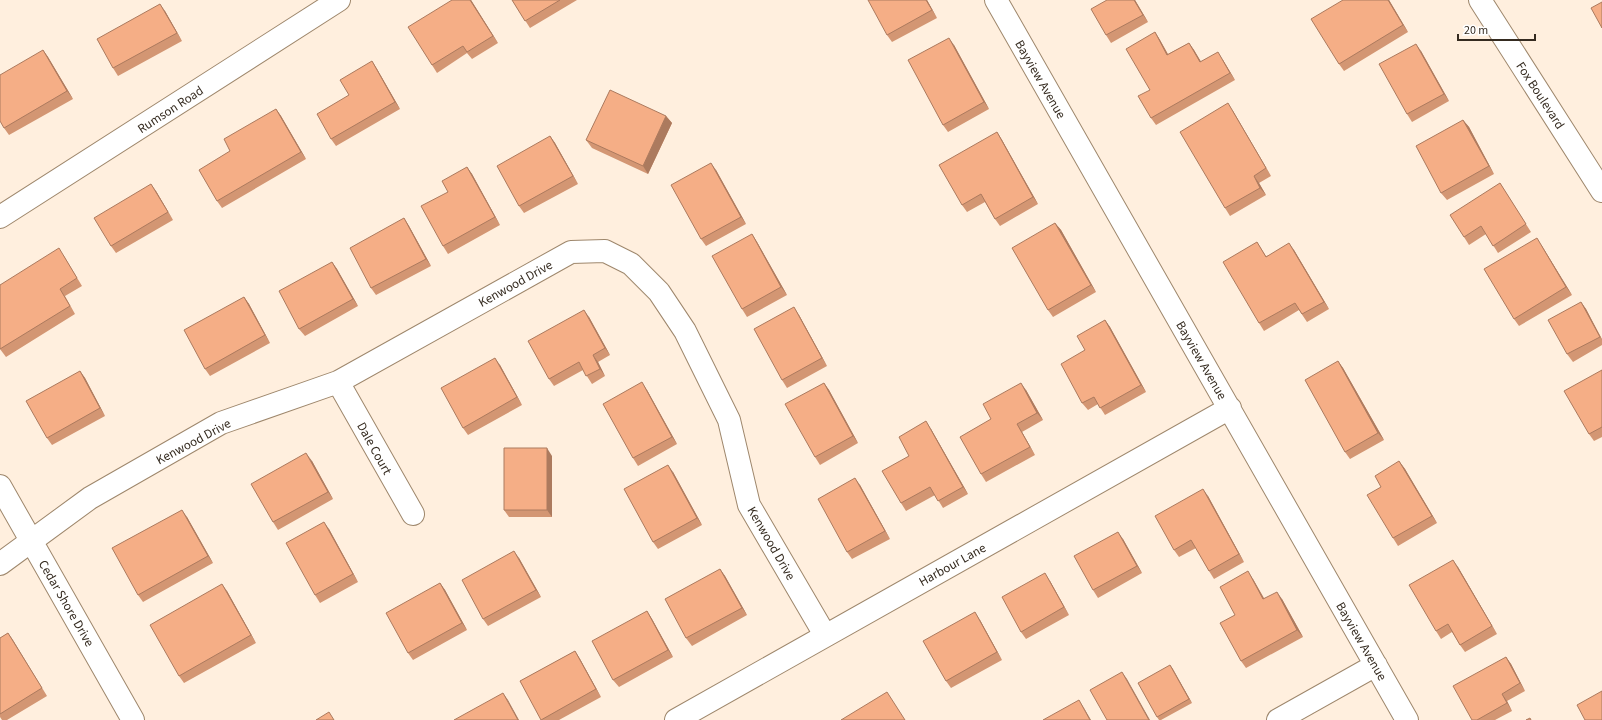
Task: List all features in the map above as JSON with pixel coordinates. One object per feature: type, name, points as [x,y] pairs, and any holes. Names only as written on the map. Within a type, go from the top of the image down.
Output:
[{"type":"street","name":"Rumson Road","points":[[0,217],[339,0]]},
{"type":"street","name":"Fox Boulevard","points":[[1480,0],[1602,190]]},
{"type":"street","name":"Bayview Avenue","points":[[1004,3],[1230,408],[1407,720]]},
{"type":"street","name":"Kenwood Drive","points":[[0,564],[90,498],[221,423],[338,382],[571,252],[605,252],[631,264],[659,292],[685,331],[729,420],[749,505],[825,635]]},
{"type":"street","name":"Dale Court","points":[[338,382],[413,514]]},
{"type":"street","name":"Harbour Lane","points":[[676,720],[1230,408]]},
{"type":"street","name":"Cedar Shore Drive","points":[[0,486],[133,720]]},
{"type":"street","points":[[1278,720],[1376,665]]},
{"type":"building","points":[[452,0],[470,0],[493,36],[467,52],[463,46],[432,65],[408,27]]},
{"type":"building","points":[[512,0],[560,0],[525,21]]},
{"type":"building","points":[[868,0],[926,0],[932,10],[887,35]]},
{"type":"building","points":[[1107,0],[1134,0],[1143,15],[1106,35],[1091,9]]},
{"type":"building","points":[[1343,0],[1388,0],[1403,25],[1339,64],[1311,19]]},
{"type":"building","points":[[1602,2],[1602,28],[1591,8]]},
{"type":"building","points":[[160,4],[177,33],[113,68],[97,39]]},
{"type":"building","points":[[1155,32],[1167,55],[1189,43],[1200,62],[1218,52],[1230,73],[1151,118],[1138,96],[1150,90],[1126,49]]},
{"type":"building","points":[[949,38],[984,102],[943,125],[908,60]]},
{"type":"building","points":[[1416,44],[1444,94],[1407,114],[1379,64]]},
{"type":"building","points":[[43,50],[67,91],[4,128],[0,121],[0,75]]},
{"type":"building","points":[[372,61],[395,102],[331,139],[317,114],[349,95],[340,80]]},
{"type":"building","points":[[610,90],[666,116],[643,166],[586,140]]},
{"type":"building","points":[[1228,103],[1266,168],[1254,176],[1260,188],[1225,208],[1180,132]]},
{"type":"building","points":[[276,109],[301,152],[217,201],[199,170],[230,151],[224,139]]},
{"type":"building","points":[[1463,120],[1489,166],[1441,193],[1416,146]]},
{"type":"building","points":[[997,132],[1033,197],[995,219],[981,194],[962,205],[939,165]]},
{"type":"building","points":[[550,136],[573,176],[519,206],[497,166]]},
{"type":"building","points":[[711,163],[741,217],[701,239],[671,185]]},
{"type":"building","points":[[467,167],[495,217],[443,246],[421,206],[448,192],[442,181]]},
{"type":"building","points":[[1500,183],[1526,224],[1493,246],[1481,226],[1464,237],[1450,215]]},
{"type":"building","points":[[151,184],[168,212],[111,246],[94,218]]},
{"type":"building","points":[[404,218],[426,259],[371,288],[350,248]]},
{"type":"building","points":[[1055,223],[1091,285],[1048,310],[1012,248]]},
{"type":"building","points":[[752,234],[781,287],[742,309],[712,256]]},
{"type":"building","points":[[1537,238],[1566,287],[1514,319],[1484,269]]},
{"type":"building","points":[[1257,242],[1266,257],[1289,243],[1324,302],[1302,314],[1295,303],[1259,323],[1223,262]]},
{"type":"building","points":[[59,248],[77,278],[60,289],[70,306],[0,349],[0,285]]},
{"type":"building","points":[[332,262],[353,299],[299,329],[279,291]]},
{"type":"building","points":[[244,297],[265,335],[205,369],[184,330]]},
{"type":"building","points":[[1581,302],[1600,337],[1567,354],[1548,320]]},
{"type":"building","points":[[794,307],[822,358],[782,380],[754,329]]},
{"type":"building","points":[[584,310],[605,348],[593,355],[600,369],[586,376],[579,362],[549,379],[528,341]]},
{"type":"building","points":[[1105,320],[1141,385],[1100,408],[1094,397],[1082,403],[1061,364],[1085,350],[1077,336]]},
{"type":"building","points":[[495,358],[517,397],[463,428],[441,388]]},
{"type":"building","points":[[1338,361],[1378,433],[1345,452],[1305,380]]},
{"type":"building","points":[[1602,370],[1602,427],[1589,434],[1564,391]]},
{"type":"building","points":[[80,371],[100,408],[47,438],[26,401]]},
{"type":"building","points":[[642,382],[672,437],[633,458],[603,404]]},
{"type":"building","points":[[824,383],[853,436],[815,457],[785,404]]},
{"type":"building","points":[[1021,383],[1037,413],[1017,424],[1030,447],[981,474],[960,437],[991,419],[983,404]]},
{"type":"building","points":[[926,421],[963,487],[938,501],[930,487],[901,503],[882,471],[909,456],[899,437]]},
{"type":"building","points":[[504,448],[547,448],[547,510],[504,510]]},
{"type":"building","points":[[306,453],[328,492],[273,522],[251,484]]},
{"type":"building","points":[[1399,461],[1432,516],[1393,538],[1367,495],[1381,487],[1375,476]]},
{"type":"building","points":[[668,465],[697,518],[653,542],[624,489]]},
{"type":"building","points":[[855,478],[885,531],[847,552],[818,499]]},
{"type":"building","points":[[1203,489],[1239,554],[1209,571],[1191,540],[1174,550],[1155,516]]},
{"type":"building","points":[[182,510],[208,556],[138,595],[112,548]]},
{"type":"building","points":[[324,522],[353,574],[315,595],[286,543]]},
{"type":"building","points":[[1118,532],[1137,566],[1093,590],[1074,556]]},
{"type":"building","points":[[514,551],[536,590],[483,619],[462,580]]},
{"type":"building","points":[[1453,560],[1492,626],[1460,645],[1448,624],[1436,631],[1409,585]]},
{"type":"building","points":[[720,569],[742,608],[686,638],[665,599]]},
{"type":"building","points":[[1248,571],[1263,599],[1277,592],[1297,630],[1241,661],[1220,623],[1235,615],[1220,587]]},
{"type":"building","points":[[1045,573],[1064,607],[1021,632],[1002,597]]},
{"type":"building","points":[[440,583],[462,623],[408,653],[386,613]]},
{"type":"building","points":[[222,584],[251,635],[179,676],[150,625]]},
{"type":"building","points":[[647,611],[668,650],[613,680],[592,641]]},
{"type":"building","points":[[975,612],[997,652],[946,681],[923,641]]},
{"type":"building","points":[[8,633],[42,688],[0,714],[0,638]]},
{"type":"building","points":[[575,651],[596,689],[541,720],[520,681]]},
{"type":"building","points":[[1506,657],[1520,683],[1502,694],[1507,703],[1477,720],[1472,720],[1453,686]]},
{"type":"building","points":[[1170,665],[1189,699],[1157,717],[1138,683]]},
{"type":"building","points":[[1122,672],[1149,720],[1107,720],[1090,690]]},
{"type":"building","points":[[1602,691],[1602,720],[1585,720],[1577,705]]},
{"type":"building","points":[[887,692],[905,720],[841,720]]},
{"type":"building","points":[[503,693],[518,720],[454,720]]},
{"type":"building","points":[[1079,700],[1090,720],[1043,720]]},
{"type":"building","points":[[329,712],[334,720],[316,720]]}]
